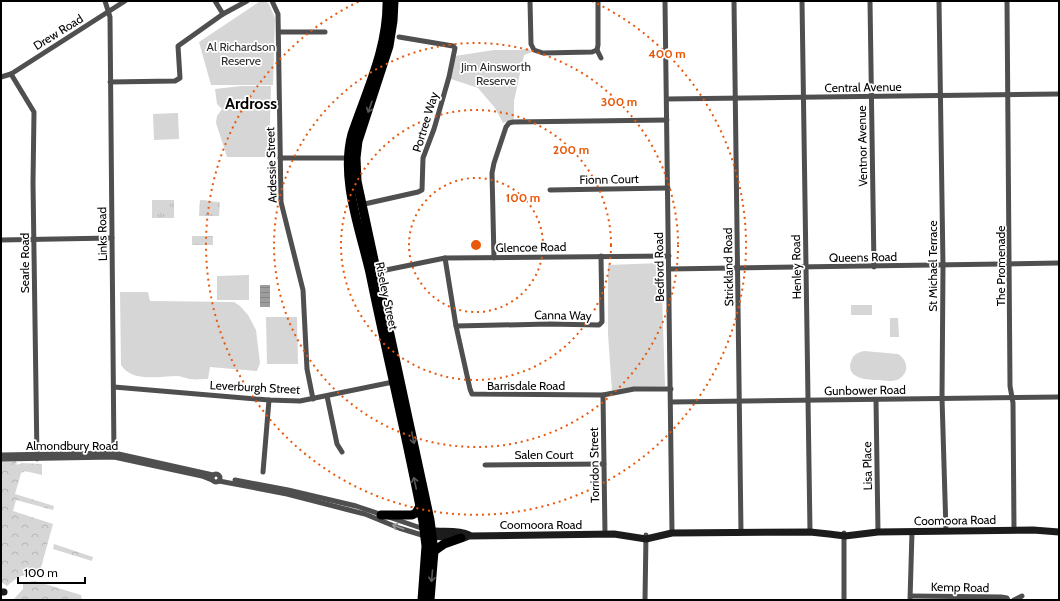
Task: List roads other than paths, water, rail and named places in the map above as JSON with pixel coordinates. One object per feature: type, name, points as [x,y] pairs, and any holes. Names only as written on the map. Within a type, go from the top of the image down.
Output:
[{"type":"highway","name":"Riseley Street","points":[[387,1],[386,27],[392,36]]},
{"type":"highway","name":"Riseley Street","points":[[352,158],[392,36],[394,1]]},
{"type":"highway","name":"Riseley Street","points":[[392,36],[382,48],[352,134],[352,158],[357,181],[358,205],[423,483],[428,533],[422,600]]},
{"type":"highway","name":"Riseley Street","points":[[373,272],[393,382],[420,506],[434,551],[430,600]]},
{"type":"highway","points":[[381,515],[412,515],[416,513],[420,506]]},
{"type":"highway","points":[[434,551],[444,544],[465,536]]},
{"type":"street","points":[[105,1],[109,11]]},
{"type":"street","name":"Drew Road","points":[[1,77],[11,74],[125,1]]},
{"type":"street","points":[[215,1],[224,14]]},
{"type":"street","points":[[110,82],[175,81],[180,78],[178,46],[224,14],[248,1]]},
{"type":"street","name":"Ardessie Street","points":[[272,1],[278,14],[279,32],[282,208],[304,295],[307,369],[313,399]]},
{"type":"street","points":[[530,1],[531,41],[534,50],[543,53],[592,52],[597,50]]},
{"type":"street","points":[[598,1],[597,50],[601,58]]},
{"type":"street","name":"Bedford Road","points":[[666,1],[672,533]]},
{"type":"street","name":"Strickland Road","points":[[734,1],[741,533]]},
{"type":"street","name":"Henley Road","points":[[802,1],[810,532]]},
{"type":"street","name":"Ventnor Avenue","points":[[870,1],[874,267]]},
{"type":"street","name":"St Michael Terrace","points":[[939,1],[943,266],[942,398],[946,531]]},
{"type":"street","name":"The Promenade","points":[[1007,1],[1011,397],[1013,403],[1014,530]]},
{"type":"street","name":"Links Road","points":[[109,11],[114,455]]},
{"type":"street","points":[[279,32],[324,32]]},
{"type":"street","name":"Portree Way","points":[[358,205],[422,190],[424,158],[452,68],[455,48],[453,46],[392,36]]},
{"type":"street","name":"Searle Road","points":[[11,74],[34,112],[37,457]]},
{"type":"street","name":"Central Avenue","points":[[667,99],[1059,94]]},
{"type":"street","points":[[494,258],[492,173],[506,127],[509,123],[667,120]]},
{"type":"street","points":[[280,158],[352,158]]},
{"type":"street","name":"Fionn Court","points":[[550,190],[668,188]]},
{"type":"street","points":[[1,240],[112,238]]},
{"type":"street","name":"Canna Way","points":[[456,326],[549,324],[599,325],[602,322],[602,256]]},
{"type":"street","name":"Glencoe Road","points":[[373,272],[444,258],[669,256]]},
{"type":"street","name":"Barrisdale Road","points":[[444,258],[456,326],[472,394],[603,395],[634,389],[670,389]]},
{"type":"street","name":"Queens Road","points":[[669,269],[1058,264]]},
{"type":"street","name":"Leverburgh Street","points":[[114,387],[269,400],[300,401],[393,382]]},
{"type":"street","name":"Torridon Street","points":[[603,395],[605,534]]},
{"type":"street","points":[[327,396],[337,444],[342,452]]},
{"type":"street","name":"Gunbower Road","points":[[671,402],[1059,397]]},
{"type":"street","points":[[263,472],[269,400]]},
{"type":"street","name":"Lisa Place","points":[[876,400],[878,532]]},
{"type":"street","name":"Almondbury Road","points":[[1,455],[37,457]]},
{"type":"street","name":"Almondbury Road","points":[[1,459],[114,455],[213,478],[217,474],[220,479]]},
{"type":"street","name":"Salen Court","points":[[485,465],[604,464]]},
{"type":"street","points":[[220,479],[350,510],[428,533]]},
{"type":"street","points":[[220,479],[288,490],[356,506],[428,533]]},
{"type":"street","name":"Coomoora Road","points":[[428,533],[465,536],[614,534],[646,537],[672,533],[810,532],[829,530],[844,535],[864,529],[878,532],[912,532],[1033,530],[1059,528]]},
{"type":"street","name":"Coomoora Road","points":[[1033,530],[1059,532]]},
{"type":"street","points":[[910,598],[912,532]]},
{"type":"street","points":[[844,535],[844,600]]},
{"type":"street","points":[[645,600],[646,537]]},
{"type":"street","points":[[1014,600],[1022,596]]},
{"type":"street","name":"Kemp Road","points":[[910,598],[1000,597],[1007,598],[1008,600]]},
{"type":"district","name":"Ardross","points":[[251,103]]},
{"type":"park label","name":"Al Richardson Reserve","points":[[241,53]]},
{"type":"park label","name":"Jim Ainsworth Reserve","points":[[496,73]]}]
